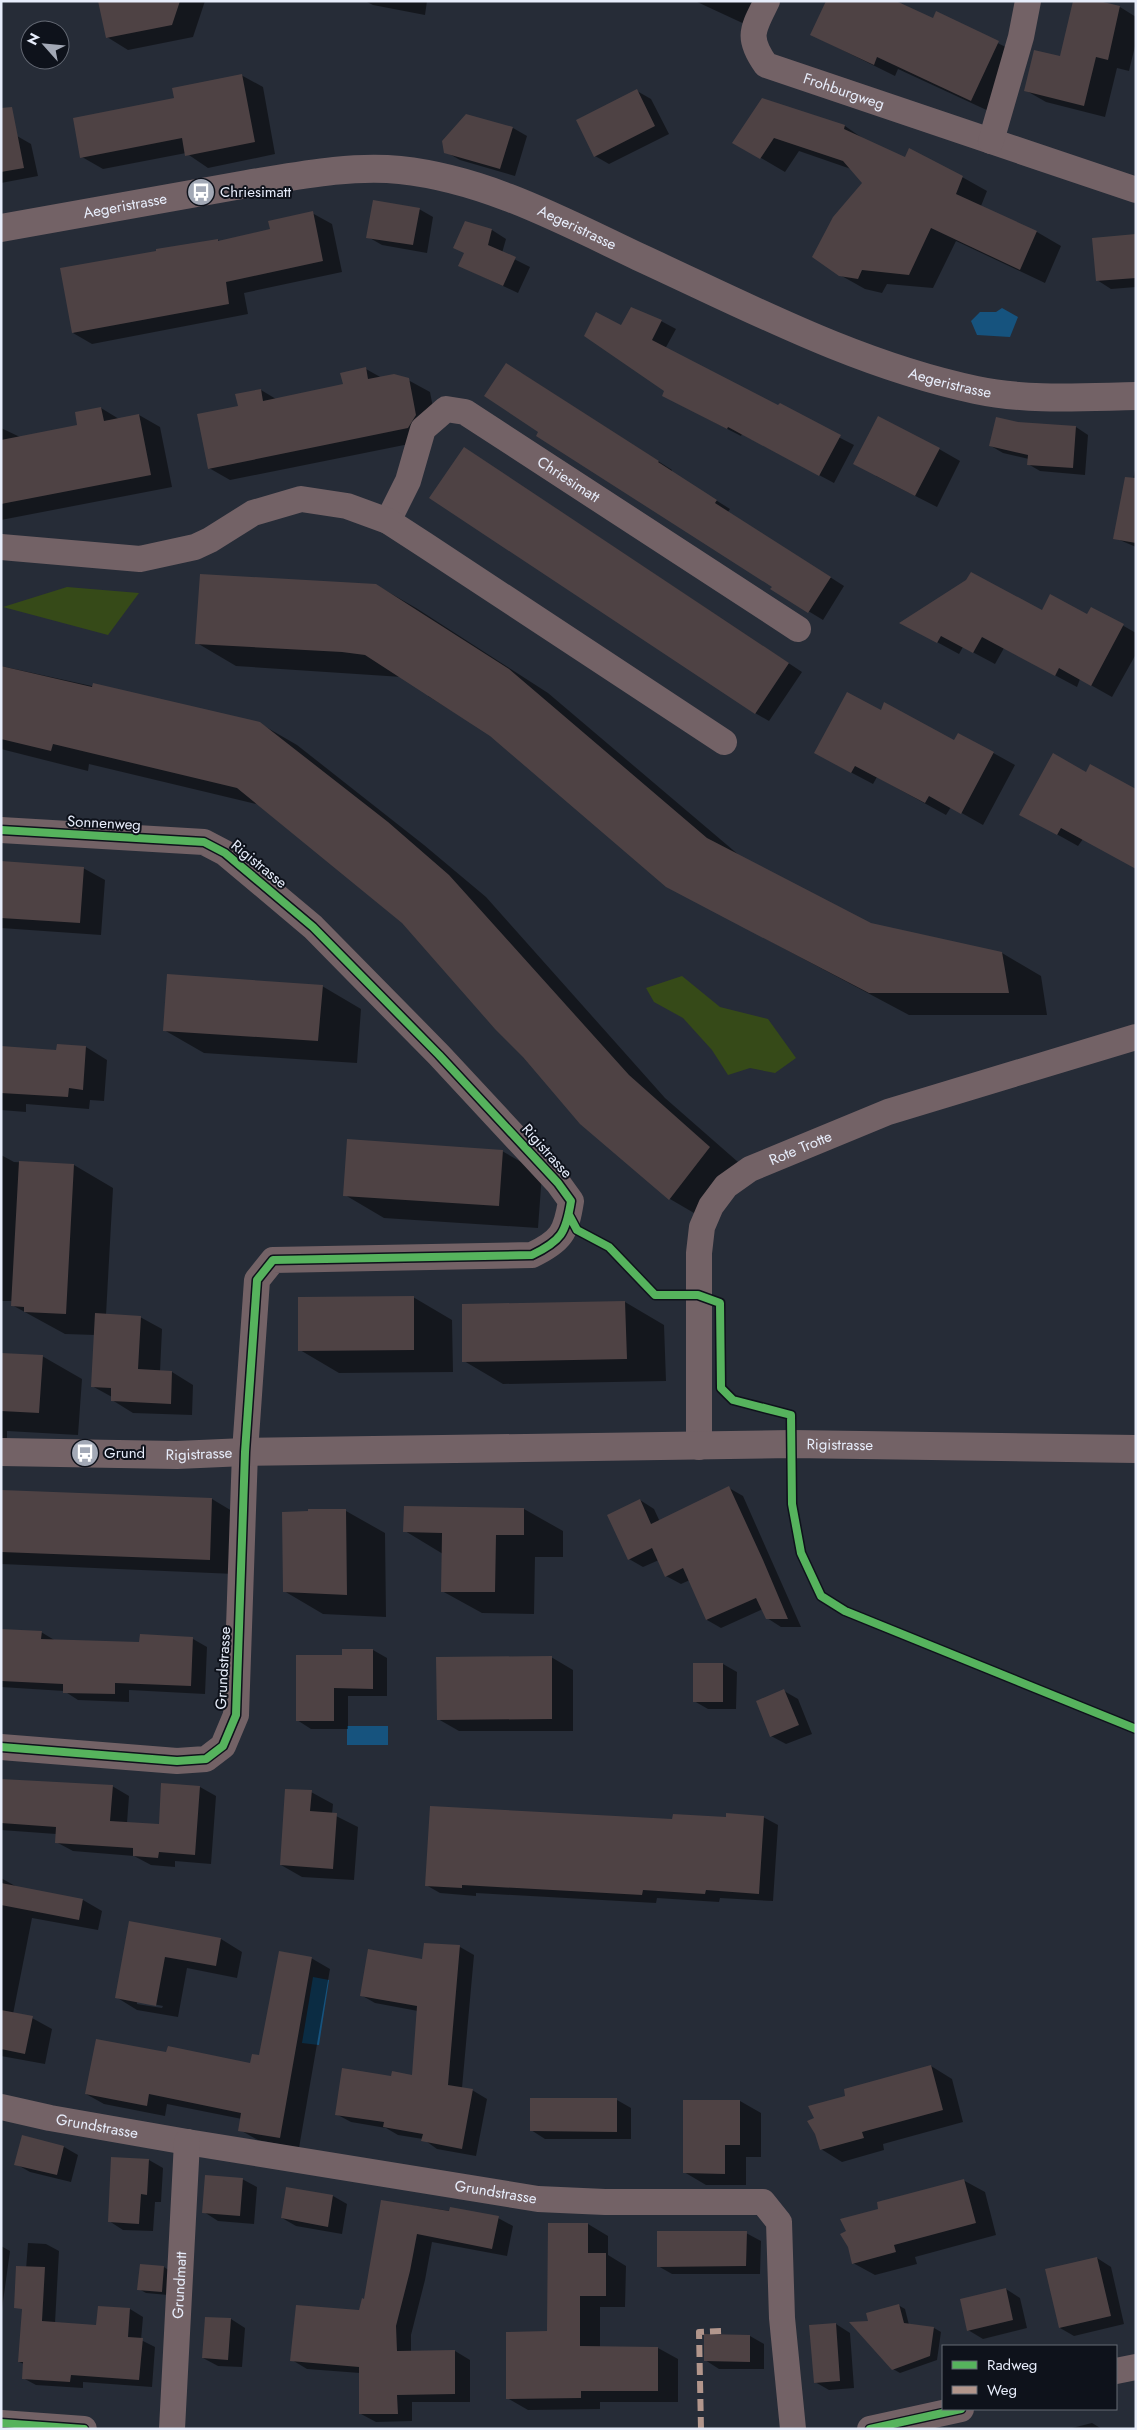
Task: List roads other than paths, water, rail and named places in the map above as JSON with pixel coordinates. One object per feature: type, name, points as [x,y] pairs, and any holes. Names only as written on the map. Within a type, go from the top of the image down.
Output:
[{"type":"street","name":"Frohburgweg","points":[[767,1],[753,29],[754,49],[766,64],[1136,190]]},
{"type":"street","points":[[991,141],[1021,37],[1028,1]]},
{"type":"street","name":"Aegeristrasse","points":[[1,228],[295,176],[369,169],[402,170],[460,181],[525,204],[812,337],[916,375],[978,391],[1043,398],[1136,396]]},
{"type":"street","name":"Chriesimatt","points":[[388,522],[408,481],[423,429],[446,409],[465,412],[798,629]]},
{"type":"street","points":[[1,546],[140,559],[194,547],[210,540],[253,513],[301,499],[348,506],[388,522],[724,742]]},
{"type":"street","name":"Sonnenweg","points":[[1,830],[204,842]]},
{"type":"street","name":"Rigistrasse","points":[[204,842],[225,853],[313,927],[439,1055],[558,1182],[571,1201],[568,1223],[553,1245],[532,1255],[273,1260],[257,1280],[245,1452]]},
{"type":"street","name":"Rote Trotte","points":[[699,1447],[699,1253],[702,1227],[711,1206],[726,1186],[750,1169],[888,1112],[1136,1037]]},
{"type":"street","name":"Rigistrasse","points":[[1,1452],[177,1455],[245,1452],[699,1447],[792,1444],[1136,1449]]},
{"type":"street","name":"Grundstrasse","points":[[1,1747],[178,1761],[206,1759],[224,1746],[236,1715],[245,1452]]},
{"type":"street","name":"Grundstrasse","points":[[1,2107],[50,2118],[187,2142],[538,2199],[605,2202],[763,2202],[779,2222],[782,2318],[793,2429]]},
{"type":"street","name":"Grundmatt","points":[[172,2429],[187,2142]]},
{"type":"street","points":[[1117,2371],[1136,2367]]},
{"type":"street","points":[[870,2429],[956,2410]]},
{"type":"street","points":[[1,2423],[84,2429]]},
{"type":"water","points":[[1002,308],[1018,317],[1010,337],[977,335],[971,321],[980,312],[996,312]]},
{"type":"water","points":[[347,1726],[388,1726],[388,1745],[347,1745]]},
{"type":"water","points":[[313,1977],[329,1980],[319,2045],[302,2043]]},
{"type":"place","name":"Chriesimatt","points":[[201,192]]},
{"type":"place","name":"Grund","points":[[85,1453]]}]
